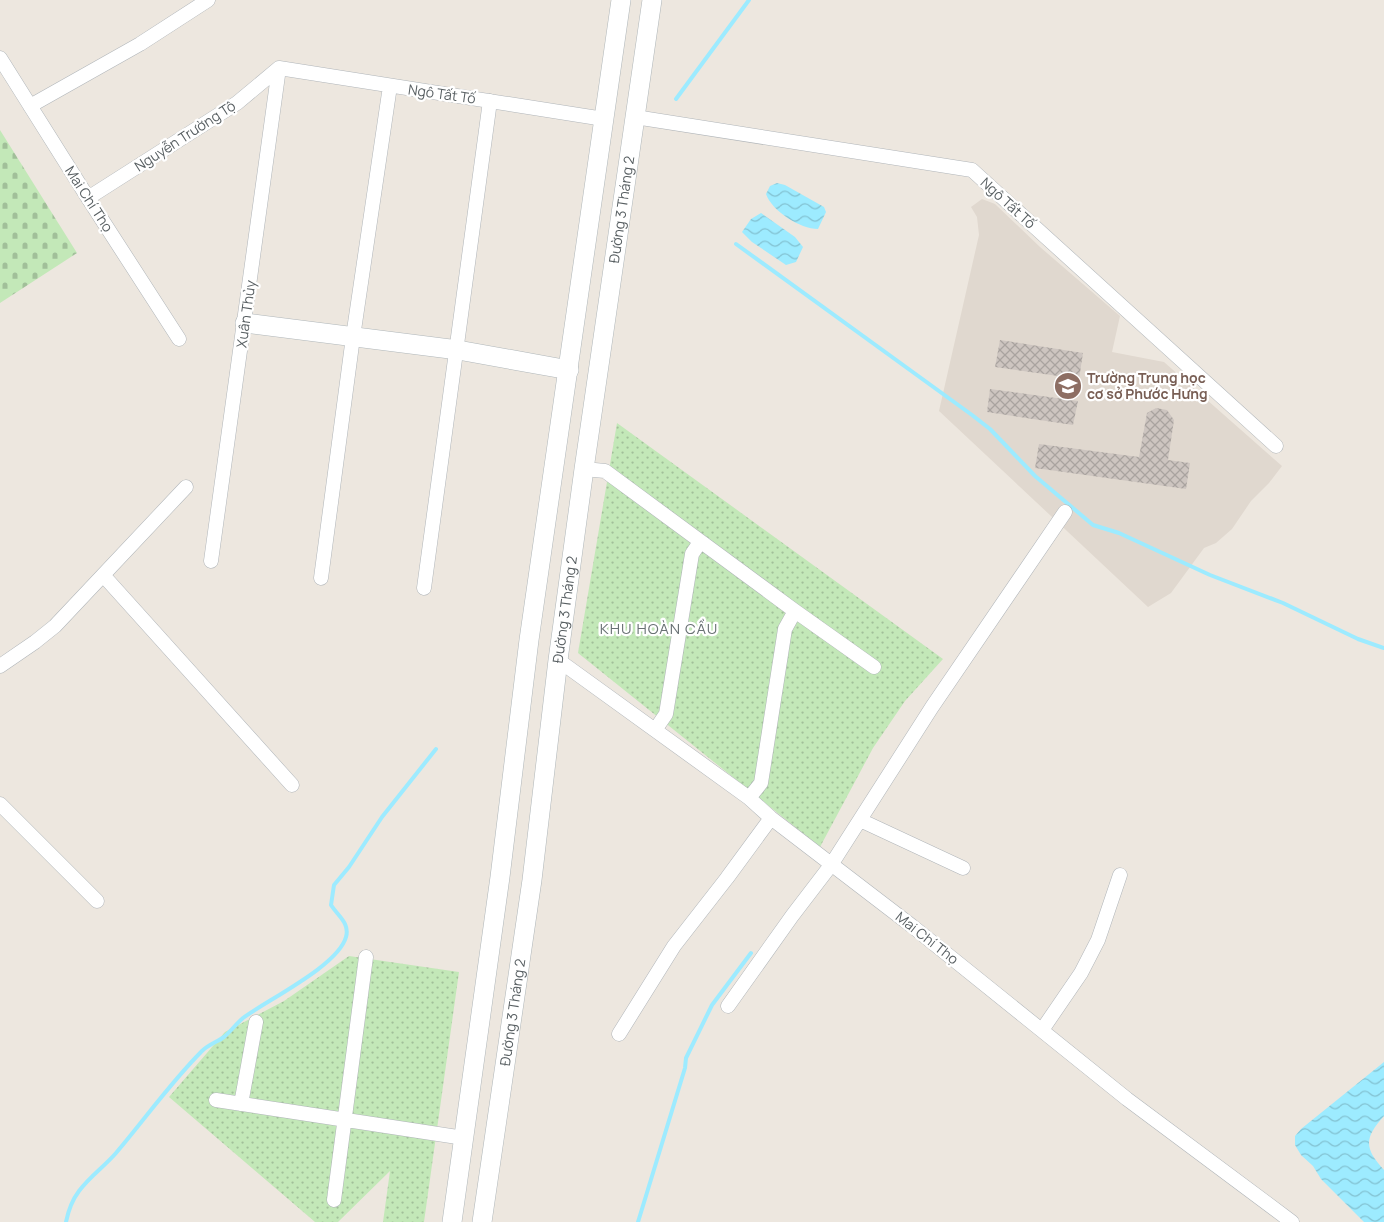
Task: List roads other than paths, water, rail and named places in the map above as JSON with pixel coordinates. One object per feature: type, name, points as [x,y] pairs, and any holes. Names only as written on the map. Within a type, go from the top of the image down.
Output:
[{"type":"main road","points":[[452,1222],[500,877],[529,640],[621,0]]},
{"type":"main road","name":"Đường 3 Tháng 2","points":[[482,1222],[532,880],[558,660],[584,469],[652,0]]},
{"type":"main road","points":[[245,324],[458,350],[569,370]]},
{"type":"main road","points":[[500,877],[532,880]]},
{"type":"street","points":[[30,106],[140,44],[208,0]]},
{"type":"street","name":"Mai Chí Thọ","points":[[0,58],[179,339]]},
{"type":"street","name":"Ngô Tất Tố","points":[[279,68],[604,120]]},
{"type":"street","name":"Nguyễn Trường Tộ","points":[[88,198],[237,103],[279,68]]},
{"type":"street","name":"Xuân Thủy","points":[[211,561],[279,68]]},
{"type":"street","points":[[321,578],[353,337],[390,86]]},
{"type":"street","points":[[424,588],[458,350],[490,101]]},
{"type":"street","name":"Ngô Tất Tố","points":[[635,117],[972,170],[1276,446]]},
{"type":"street","points":[[584,469],[605,471],[874,667]]},
{"type":"street","points":[[0,666],[55,626],[186,486]]},
{"type":"street","points":[[728,1006],[831,865],[932,707],[1065,512]]},
{"type":"street","points":[[655,730],[666,714],[692,554],[700,542]]},
{"type":"street","points":[[103,575],[292,785]]},
{"type":"street","points":[[749,798],[761,783],[785,629],[795,611]]},
{"type":"street","name":"Mai Chí Thọ","points":[[558,660],[749,798],[771,818],[912,926],[1127,1098],[1292,1222]]},
{"type":"street","points":[[0,804],[97,901]]},
{"type":"street","points":[[619,1034],[674,946],[771,818]]},
{"type":"street","points":[[860,820],[963,868]]},
{"type":"street","points":[[1042,1030],[1081,973],[1098,940],[1120,875]]},
{"type":"street","points":[[334,1200],[366,957]]},
{"type":"street","points":[[241,1104],[256,1022]]},
{"type":"street","points":[[216,1100],[464,1138]]},
{"type":"water","points":[[777,183],[785,185],[824,207],[826,212],[818,229],[795,222],[774,207],[766,194],[770,186]]},
{"type":"water","points":[[761,213],[795,237],[803,247],[796,262],[786,265],[752,242],[742,232],[751,219]]},
{"type":"water","points":[[1384,1062],[1384,1116],[1373,1131],[1369,1143],[1373,1155],[1384,1170],[1384,1222],[1364,1222],[1321,1179],[1313,1166],[1301,1155],[1295,1145],[1295,1136],[1301,1129]]},
{"type":"waterway","points":[[676,99],[749,0]]},
{"type":"waterway","points":[[736,244],[990,429],[1035,476],[1093,525],[1119,533],[1210,575],[1283,603],[1358,639],[1384,648]]},
{"type":"waterway","points":[[66,1222],[69,1210],[83,1186],[116,1153],[202,1051],[224,1037],[243,1018],[316,971],[340,948],[347,932],[343,920],[331,905],[334,885],[349,867],[382,817],[436,749]]},
{"type":"waterway","points":[[638,1222],[685,1068],[686,1058],[712,1005],[751,953]]},
{"type":"place","name":"Trường Trung học cơ sở Phước Hưng","points":[[1068,386]]},
{"type":"district","name":"KHU HOÀN CẦU","points":[[659,629]]}]
